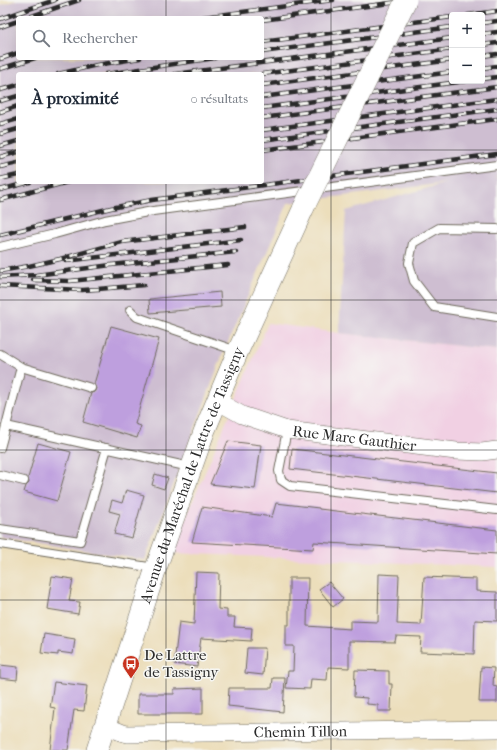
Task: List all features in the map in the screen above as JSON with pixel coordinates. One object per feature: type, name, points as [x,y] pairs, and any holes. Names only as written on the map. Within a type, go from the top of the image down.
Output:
[{"type":"street","name":"Avenue du Maréchal de Lattre de Tassigny","points":[[97,750],[156,568],[204,432],[238,351],[304,207],[406,0]]},
{"type":"street","name":"Rue Marc Gauthier","points":[[217,401],[242,415],[287,430],[456,451],[482,452],[497,450]]},
{"type":"street","name":"Chemin Tillon","points":[[106,726],[123,734],[497,729]]},
{"type":"lane","points":[[0,247],[105,220],[153,211],[497,165]]},
{"type":"lane","points":[[497,229],[439,228],[413,243],[408,263],[414,282],[434,307],[497,317]]},
{"type":"lane","points":[[130,310],[137,318],[238,351]]},
{"type":"lane","points":[[0,354],[21,367],[90,388]]},
{"type":"lane","points":[[0,448],[5,420],[21,367]]},
{"type":"lane","points":[[5,420],[108,448],[191,468]]},
{"type":"lane","points":[[287,430],[279,471],[281,480],[290,486],[497,510]]},
{"type":"lane","points":[[0,528],[80,541],[108,448]]},
{"type":"lane","points":[[0,475],[24,480]]},
{"type":"lane","points":[[0,544],[156,568]]},
{"type":"shaded area","points":[[17,0],[497,0],[497,177],[494,177],[497,178],[497,350],[339,333],[346,211],[446,183],[288,203],[222,356],[145,560],[0,537],[0,6]]},
{"type":"shaded area","points":[[268,323],[339,333],[497,350],[497,567],[171,553]]},
{"type":"building","points":[[220,292],[221,307],[150,313],[149,299]]},
{"type":"building","points":[[111,326],[159,339],[135,424],[141,426],[137,438],[83,422],[91,393],[96,389],[94,384]]},
{"type":"building","points":[[228,441],[261,445],[255,489],[210,484]]},
{"type":"building","points":[[38,443],[71,452],[57,501],[24,492],[29,483],[28,478]]},
{"type":"building","points":[[292,449],[497,473],[497,493],[290,469]]},
{"type":"building","points":[[155,474],[168,478],[164,489],[152,485]]},
{"type":"building","points":[[126,490],[144,495],[132,538],[114,534],[120,514],[109,511],[112,500],[122,503]]},
{"type":"building","points":[[276,503],[497,530],[497,554],[314,542],[313,549],[192,542],[202,507],[272,517]]},
{"type":"building","points":[[196,572],[219,573],[218,609],[227,610],[227,617],[235,617],[234,627],[252,628],[251,641],[201,638],[197,667],[174,664],[179,622],[194,624]]},
{"type":"building","points":[[379,574],[399,575],[397,624],[421,625],[424,577],[476,579],[476,591],[497,592],[497,621],[475,620],[474,654],[420,652],[421,637],[396,636],[395,642],[349,641],[349,668],[328,667],[327,680],[311,679],[310,689],[286,688],[288,671],[293,671],[294,646],[286,646],[286,625],[289,625],[289,578],[308,578],[307,626],[350,629],[350,621],[378,622]]},
{"type":"building","points":[[52,576],[73,579],[69,601],[80,602],[78,614],[47,609]]},
{"type":"building","points":[[329,582],[343,599],[333,607],[319,589]]},
{"type":"building","points":[[44,634],[75,639],[73,654],[58,652],[58,655],[41,653]]},
{"type":"building","points":[[247,648],[265,648],[263,675],[245,673]]},
{"type":"building","points":[[0,665],[18,667],[17,680],[0,678]]},
{"type":"building","points":[[481,667],[494,668],[493,686],[497,687],[497,702],[479,702]]},
{"type":"building","points":[[355,670],[389,671],[389,684],[392,684],[391,711],[378,711],[378,705],[367,704],[367,698],[354,697]]},
{"type":"building","points":[[273,678],[285,678],[283,712],[228,706],[229,688],[272,688]]},
{"type":"building","points":[[54,682],[87,686],[84,711],[74,710],[68,750],[50,750],[55,708],[50,707]]},
{"type":"building","points":[[203,688],[203,714],[138,714],[138,694],[174,694],[174,689]]},
{"type":"railway","points":[[0,19],[55,0]]},
{"type":"railway","points":[[32,16],[79,0]]},
{"type":"railway","points":[[211,16],[333,0]]},
{"type":"railway","points":[[264,20],[413,0]]},
{"type":"railway","points":[[485,13],[497,11]]},
{"type":"railway","points":[[264,42],[449,17]]},
{"type":"railway","points":[[485,23],[497,21]]},
{"type":"railway","points":[[0,27],[16,22]]},
{"type":"railway","points":[[264,52],[449,27]]},
{"type":"railway","points":[[485,34],[497,32]]},
{"type":"railway","points":[[190,72],[449,38]]},
{"type":"railway","points":[[485,45],[497,43]]},
{"type":"railway","points":[[264,74],[449,49]]},
{"type":"railway","points":[[0,59],[16,54]]},
{"type":"railway","points":[[485,56],[497,54]]},
{"type":"railway","points":[[0,69],[29,60]]},
{"type":"railway","points":[[67,72],[128,60]]},
{"type":"railway","points":[[120,72],[201,60]]},
{"type":"railway","points":[[264,85],[449,60]]},
{"type":"railway","points":[[485,68],[497,66]]},
{"type":"railway","points":[[264,97],[449,72]]},
{"type":"railway","points":[[485,79],[497,77]]},
{"type":"railway","points":[[264,108],[449,83]]},
{"type":"railway","points":[[0,90],[16,86]]},
{"type":"railway","points":[[264,118],[497,87]]},
{"type":"railway","points":[[0,101],[16,97]]},
{"type":"railway","points":[[264,130],[497,99]]},
{"type":"railway","points":[[0,112],[16,107]]},
{"type":"railway","points":[[264,140],[497,109]]},
{"type":"railway","points":[[264,150],[497,119]]},
{"type":"railway","points":[[0,124],[16,120]]},
{"type":"railway","points":[[0,134],[16,130]]},
{"type":"railway","points":[[0,146],[16,142]]},
{"type":"railway","points":[[0,157],[16,153]]},
{"type":"railway","points":[[0,235],[111,208],[152,200],[497,154]]},
{"type":"railway","points":[[0,167],[16,163]]},
{"type":"railway","points":[[0,179],[16,175]]},
{"type":"railway","points":[[0,190],[22,184]]},
{"type":"railway","points":[[0,200],[60,184]]},
{"type":"railway","points":[[0,271],[60,259],[122,242],[245,227]]},
{"type":"railway","points":[[66,261],[241,240]]},
{"type":"railway","points":[[0,277],[36,275],[111,265],[236,252]]},
{"type":"railway","points":[[33,280],[70,281],[228,265]]},
{"type":"railway","points":[[0,286],[82,290],[144,285]]},
{"type":"place","name":"De Lattre de Tassigny","points":[[131,679]]}]
